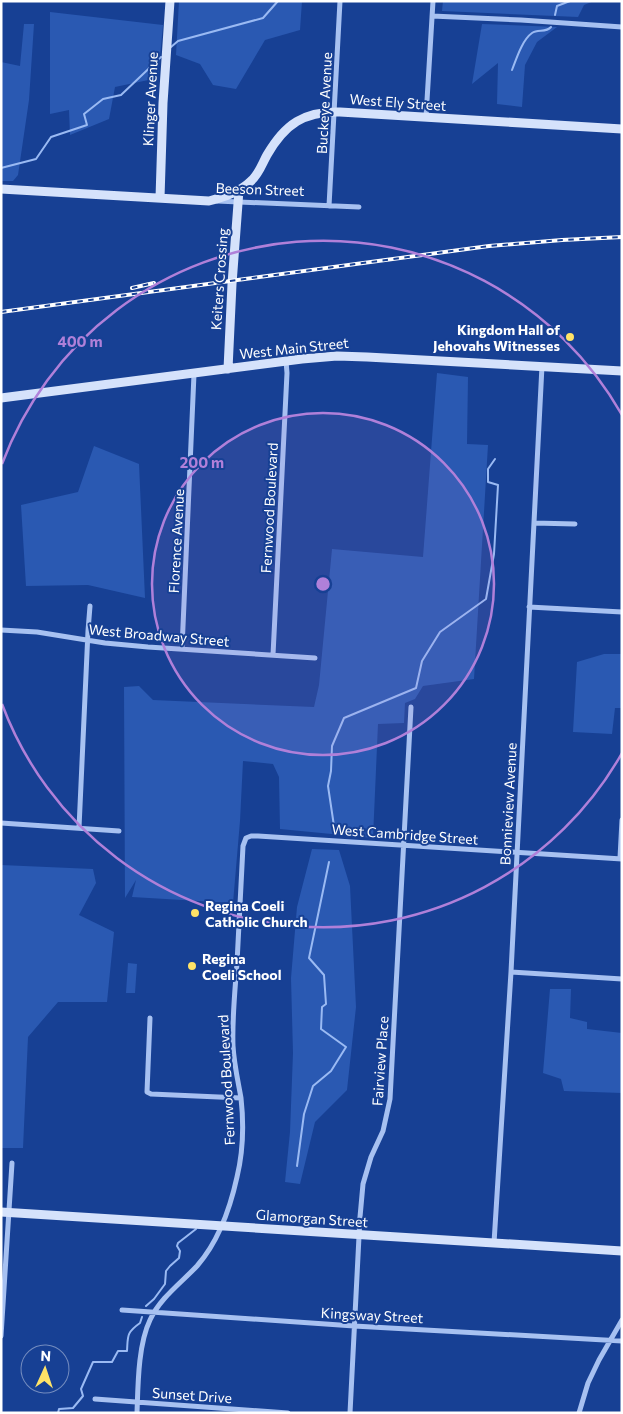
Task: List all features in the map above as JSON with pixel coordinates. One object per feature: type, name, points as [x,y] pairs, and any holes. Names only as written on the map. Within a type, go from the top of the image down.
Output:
[{"type":"street","name":"Klinger Avenue","points":[[160,198],[163,104],[170,1]]},
{"type":"street","name":"Buckeye Avenue","points":[[328,206],[340,1]]},
{"type":"street","points":[[426,118],[433,1]]},
{"type":"street","points":[[432,16],[622,27]]},
{"type":"street","name":"West Ely Street","points":[[209,201],[226,196],[250,183],[275,142],[287,128],[305,117],[322,112],[622,129]]},
{"type":"street","name":"Beeson Street","points":[[1,189],[209,201],[359,207]]},
{"type":"street","name":"Keiters Crossing","points":[[228,369],[239,190]]},
{"type":"street","name":"West Main Street","points":[[1,398],[322,357],[357,356],[622,371]]},
{"type":"street","name":"Fernwood Boulevard","points":[[272,655],[287,373],[286,361]]},
{"type":"street","name":"Bonnieview Avenue","points":[[494,1243],[542,366]]},
{"type":"street","name":"Florence Avenue","points":[[182,650],[194,374]]},
{"type":"street","points":[[534,523],[575,524]]},
{"type":"street","points":[[79,828],[90,606]]},
{"type":"street","points":[[530,607],[622,612]]},
{"type":"street","name":"West Broadway Street","points":[[1,630],[37,632],[122,645],[315,658]]},
{"type":"street","name":"Fairview Place","points":[[350,1413],[363,1184],[367,1168],[383,1131],[389,1105],[411,707]]},
{"type":"street","points":[[621,858],[622,820]]},
{"type":"street","points":[[1,823],[119,831]]},
{"type":"street","name":"West Cambridge Street","points":[[246,838],[251,836],[621,858]]},
{"type":"street","name":"Fernwood Boulevard","points":[[137,1413],[143,1342],[147,1326],[166,1297],[205,1256],[216,1238],[234,1191],[240,1164],[242,1123],[234,1056],[233,1023],[243,846],[246,838]]},
{"type":"street","points":[[510,972],[622,979]]},
{"type":"street","points":[[150,1018],[147,1092],[151,1094],[240,1098]]},
{"type":"street","points":[[1,1336],[5,1213],[12,1163]]},
{"type":"street","name":"Glamorgan Street","points":[[5,1213],[622,1251]]},
{"type":"street","name":"Kingsway Street","points":[[122,1310],[354,1326],[622,1341]]},
{"type":"street","points":[[579,1413],[588,1383],[622,1320]]},
{"type":"street","name":"Sunset Drive","points":[[95,1399],[288,1413]]},
{"type":"shaded area","points":[[179,1],[302,1],[300,30],[265,40],[236,89],[213,85],[200,64],[176,55]]},
{"type":"shaded area","points":[[443,1],[594,1],[584,5],[578,17],[442,11]]},
{"type":"shaded area","points":[[50,12],[163,25],[158,78],[115,87],[109,119],[70,135],[69,110],[50,114]]},
{"type":"shaded area","points":[[24,24],[34,24],[29,100],[18,175],[13,181],[1,181],[1,62],[20,66]]},
{"type":"shaded area","points":[[482,24],[557,27],[537,42],[525,65],[522,107],[497,104],[498,63],[472,84]]},
{"type":"shaded area","points":[[437,373],[468,377],[467,444],[488,445],[474,679],[423,686],[415,699],[405,703],[404,723],[378,724],[373,838],[280,829],[279,777],[273,764],[243,761],[233,903],[132,897],[136,880],[125,898],[124,687],[139,686],[153,700],[314,707],[319,685],[332,549],[423,557]]},
{"type":"shaded area","points":[[94,446],[139,464],[145,598],[88,585],[26,586],[21,505],[78,492]]},
{"type":"shaded area","points":[[604,654],[622,654],[622,708],[615,708],[612,734],[573,732],[577,662]]},
{"type":"shaded area","points":[[312,849],[339,850],[350,886],[356,1007],[347,1090],[315,1122],[300,1184],[285,1182],[290,1132],[293,1053],[291,978],[297,907]]},
{"type":"shaded area","points":[[1,865],[93,869],[96,883],[79,915],[114,932],[107,1002],[58,1002],[28,1037],[23,1148],[1,1148]]},
{"type":"shaded area","points":[[128,963],[137,964],[135,993],[126,993]]},
{"type":"shaded area","points":[[550,989],[571,989],[570,1018],[587,1022],[587,1029],[622,1033],[622,1093],[564,1091],[561,1079],[543,1073]]},
{"type":"waterway","points":[[171,47],[178,41],[263,18],[278,1]]},
{"type":"waterway","points":[[555,15],[557,6],[570,1]]},
{"type":"waterway","points":[[512,70],[528,36],[534,32],[547,30],[551,27]]},
{"type":"waterway","points":[[1,168],[36,159],[51,137],[87,125],[84,114],[103,99],[121,95],[161,57]]},
{"type":"waterway","points":[[334,826],[328,786],[332,746],[344,718],[416,688],[422,661],[440,632],[486,599],[494,554],[498,485],[488,482],[488,469],[495,459]]},
{"type":"waterway","points":[[297,1166],[304,1114],[313,1086],[331,1071],[346,1047],[321,1029],[322,1007],[326,1004],[324,975],[309,958],[329,862]]},
{"type":"waterway","points":[[146,1306],[165,1284],[166,1271],[179,1258],[178,1243],[196,1229]]},
{"type":"waterway","points":[[58,1413],[59,1409],[73,1408],[83,1396],[81,1389],[93,1362],[112,1362],[118,1351],[127,1351],[129,1335],[132,1329],[140,1323],[142,1317]]},
{"type":"railway","points":[[1,312],[489,246],[622,237]]},
{"type":"railway","points":[[132,288],[154,283]]},
{"type":"place","name":"Kingdom Hall of Jehovahs Witnesses","points":[[570,337]]},
{"type":"place","name":"Regina Coeli Catholic Church","points":[[195,913]]},
{"type":"place","name":"Regina Coeli School","points":[[192,966]]}]
